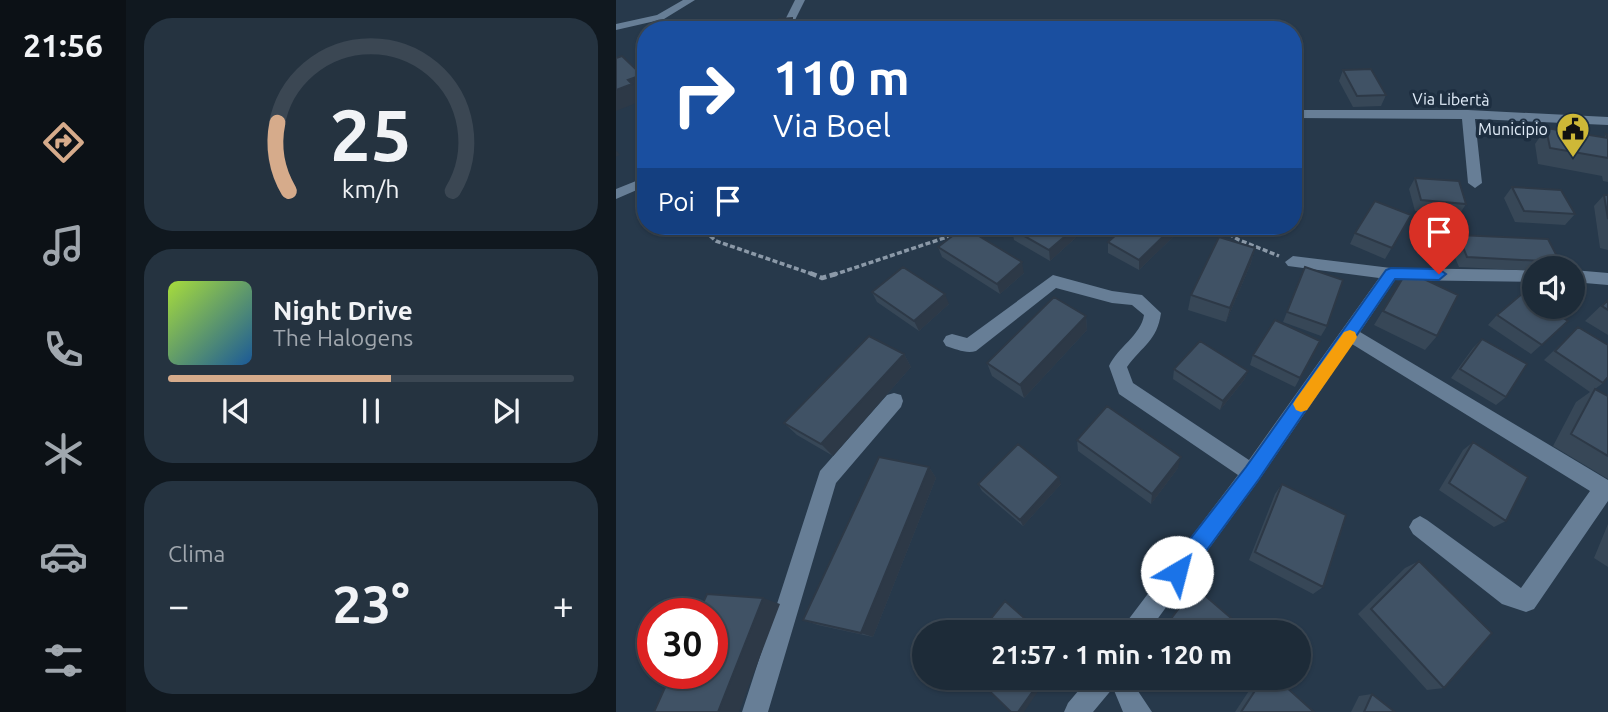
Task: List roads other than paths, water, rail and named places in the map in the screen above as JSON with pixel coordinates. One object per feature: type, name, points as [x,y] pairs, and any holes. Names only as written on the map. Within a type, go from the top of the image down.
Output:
[{"type":"street","points":[[642,21],[660,17],[690,0]]},
{"type":"street","points":[[790,21],[800,0]]},
{"type":"street","points":[[616,27],[637,22]]},
{"type":"street","name":"Via Libertà","points":[[1302,114],[1468,114],[1608,121]]},
{"type":"street","points":[[1468,114],[1475,183]]},
{"type":"street","points":[[616,194],[637,185]]},
{"type":"street","points":[[1293,262],[1391,274],[1522,276]]},
{"type":"street","points":[[1142,620],[1252,473],[1351,335],[1391,274]]},
{"type":"street","points":[[1585,277],[1608,279]]},
{"type":"street","points":[[952,341],[970,346],[1053,281],[1112,297],[1136,299],[1153,313],[1150,330],[1134,344],[1118,366],[1125,388],[1252,473]]},
{"type":"street","points":[[1351,335],[1606,490],[1526,601],[1510,597],[1420,527]]},
{"type":"street","points":[[755,712],[827,478],[894,401]]},
{"type":"street","points":[[1077,712],[1095,690]]},
{"type":"street","points":[[1125,690],[1126,697],[1139,712]]},
{"type":"place","name":"Municipio","points":[[1573,159]]}]
